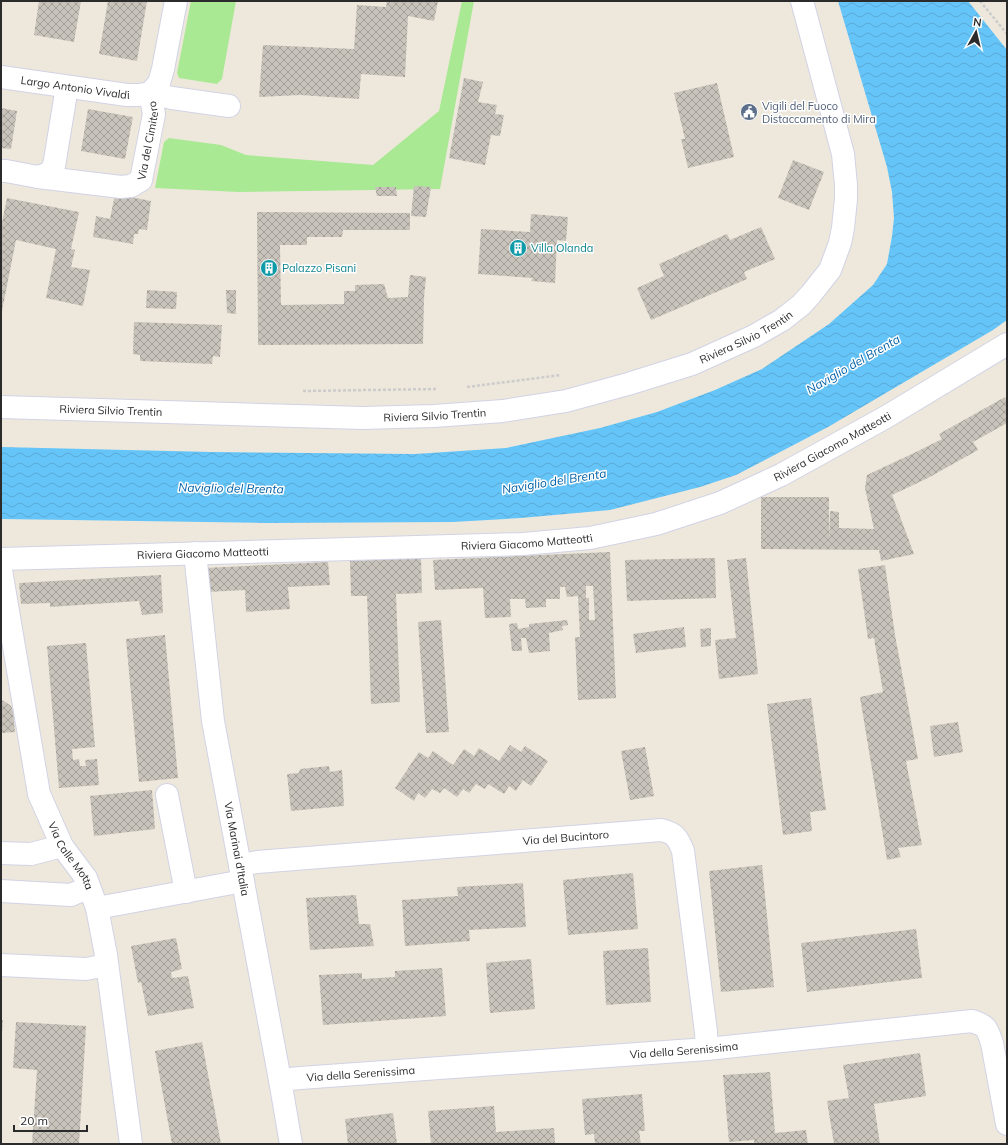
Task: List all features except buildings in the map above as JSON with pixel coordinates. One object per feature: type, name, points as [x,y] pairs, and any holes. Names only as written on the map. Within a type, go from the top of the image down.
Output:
[{"type":"street","name":"Via del Cimitero","points":[[1,171],[121,187],[131,186],[141,180],[154,114],[150,93],[159,83],[163,69],[176,1]]},
{"type":"street","name":"Riviera Silvio Trentin","points":[[1,407],[362,418],[434,416],[503,410],[558,402],[628,384],[692,364],[754,336],[782,320],[801,305],[811,294],[830,270],[840,243],[843,228],[846,199],[843,154],[802,1]]},
{"type":"street","name":"Largo Antonio Vivaldi","points":[[1,77],[127,95],[150,93],[172,98],[229,106]]},
{"type":"street","points":[[38,176],[49,173],[54,166],[67,87]]},
{"type":"street","name":"Riviera Giacomo Matteotti","points":[[1,559],[523,544],[590,538],[656,524],[720,504],[781,475],[886,417],[1007,344]]},
{"type":"street","name":"Via Marinai d'Italia","points":[[195,553],[213,721],[291,1144]]},
{"type":"street","name":"Via Calle Motta","points":[[1,570],[39,794],[62,846],[86,878],[97,908],[107,965],[130,1144]]},
{"type":"street","points":[[167,795],[186,892]]},
{"type":"street","name":"Via del Bucintoro","points":[[242,873],[257,862],[645,831],[661,830],[669,832],[680,842],[683,851],[707,1048]]},
{"type":"street","points":[[1,853],[32,854],[62,846]]},
{"type":"street","points":[[97,908],[186,892],[242,873]]},
{"type":"street","points":[[1,891],[71,895],[90,887]]},
{"type":"street","points":[[1,965],[86,969],[107,965]]},
{"type":"street","name":"Via della Serenissima","points":[[280,1080],[707,1048],[972,1021],[982,1024],[988,1030],[992,1043],[1007,1124]]},
{"type":"path","points":[[980,1],[1007,34]]},
{"type":"path","points":[[467,387],[561,375]]},
{"type":"path","points":[[296,391],[437,389]]},
{"type":"green space","points":[[191,1],[236,1],[222,79],[217,84],[179,78],[177,73]]},
{"type":"green space","points":[[462,1],[474,1],[440,189],[239,192],[155,188],[164,142],[169,138],[221,145],[246,155],[373,165],[439,111]]},
{"type":"water","name":"Naviglio del Brenta","points":[[838,1],[968,1],[1007,50],[1007,320],[993,330],[828,427],[736,475],[700,487],[610,510],[453,522],[265,523],[1,519],[1,447],[212,452],[415,454],[506,448],[600,428],[657,412],[715,390],[762,369],[829,324],[873,285],[887,264],[894,218],[892,192],[887,167]]},
{"type":"place","name":"Vigili del Fuoco Distaccamento di Mira","points":[[749,112]]},
{"type":"place","name":"Villa Olanda","points":[[518,248]]},
{"type":"place","name":"Palazzo Pisani","points":[[269,268]]}]
